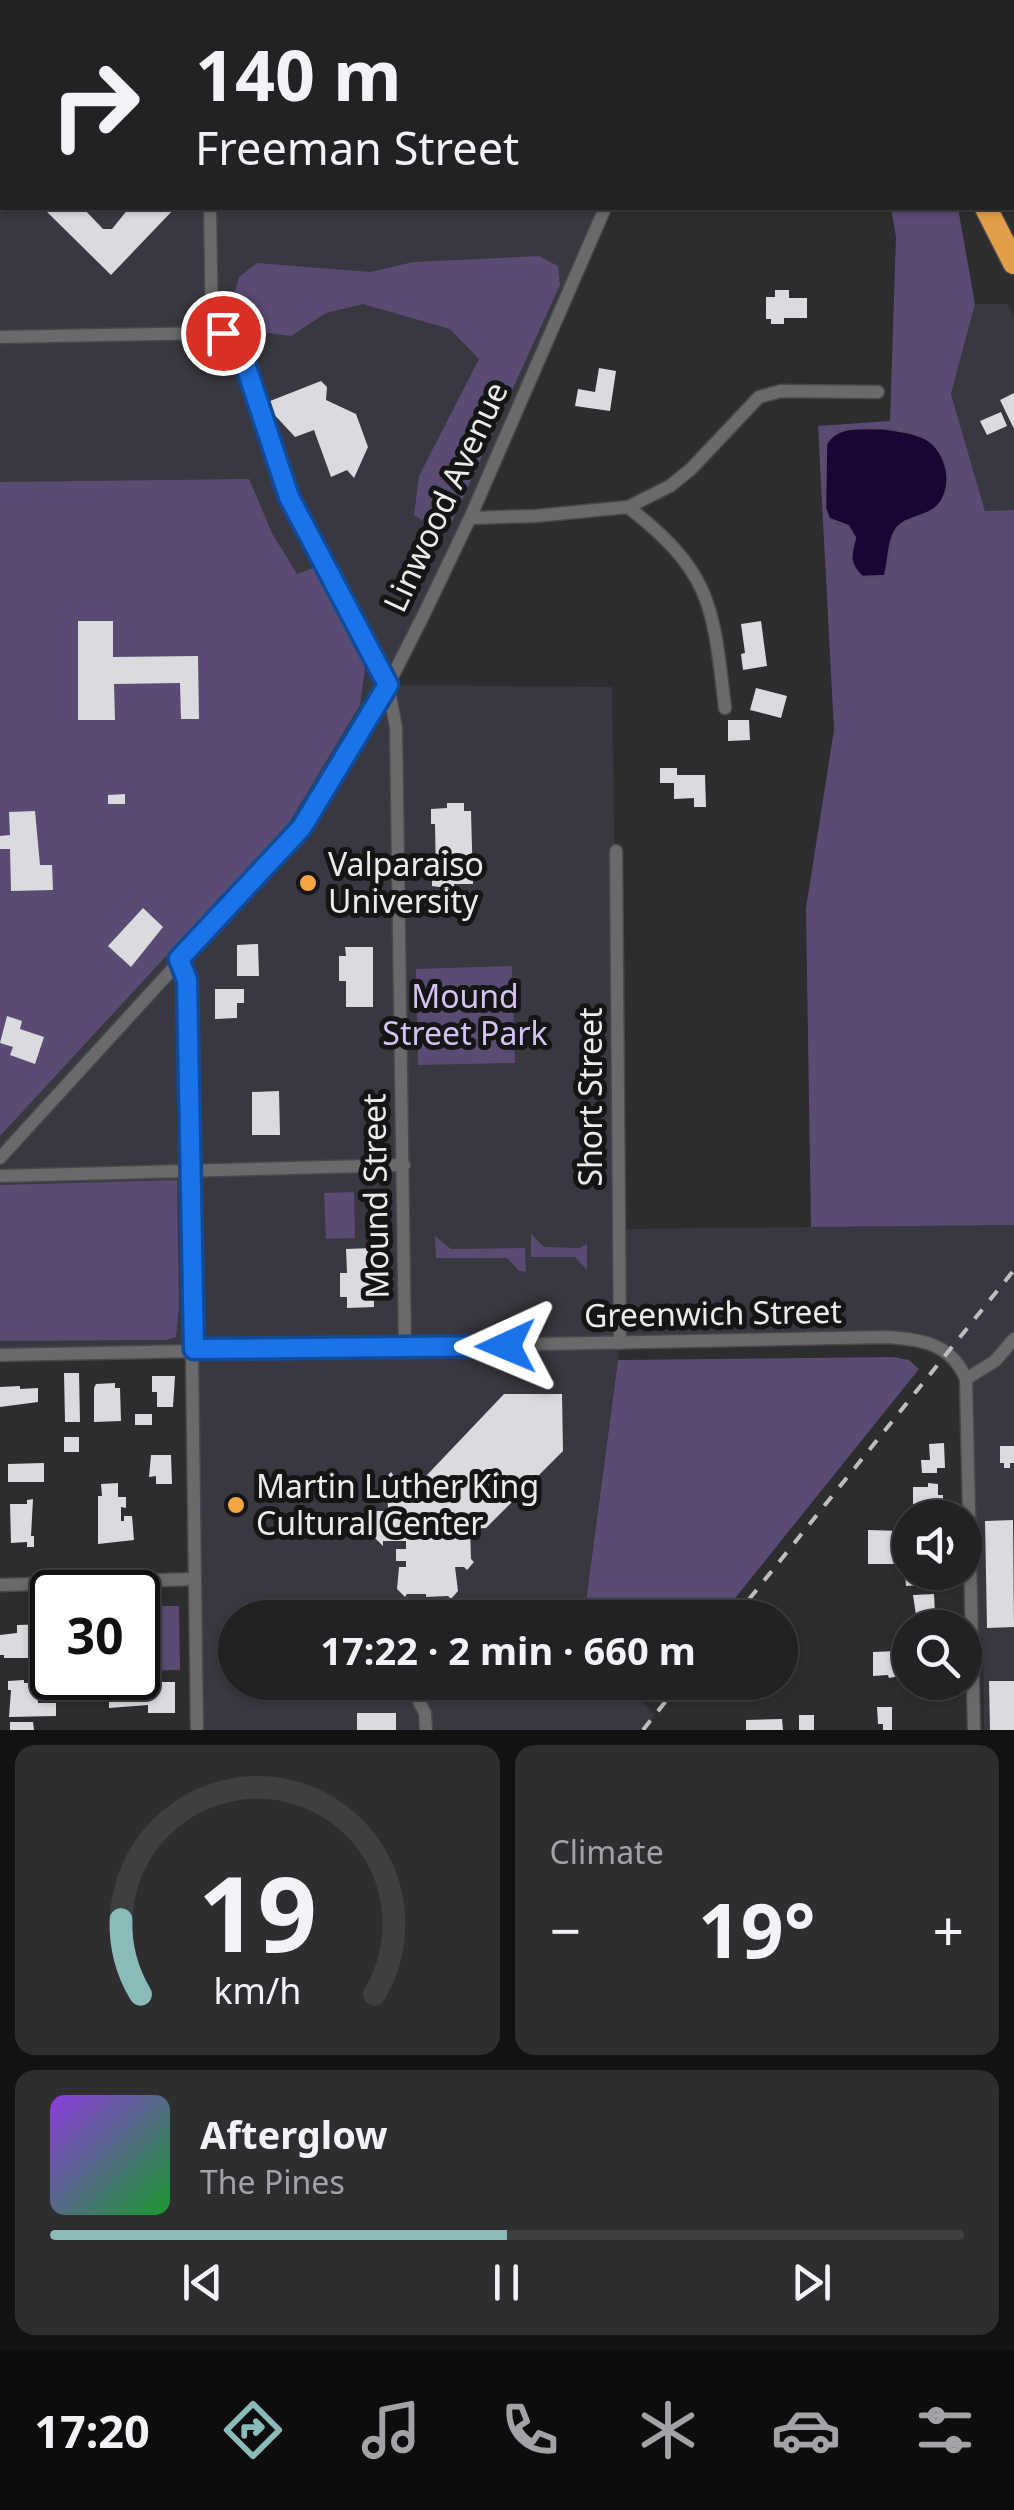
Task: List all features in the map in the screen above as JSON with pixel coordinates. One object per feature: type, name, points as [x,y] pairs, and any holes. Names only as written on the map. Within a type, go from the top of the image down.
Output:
[{"type":"highway","points":[[987,210],[1014,264]]},
{"type":"street","points":[[0,337],[212,333],[210,210]]},
{"type":"street","name":"Linwood Avenue","points":[[0,1158],[302,827],[388,685],[470,518],[605,210]]},
{"type":"street","name":"Mound Street","points":[[212,333],[233,338],[240,348],[289,497],[388,685],[396,727],[405,1348]]},
{"type":"street","points":[[470,518],[628,507],[670,486],[691,469],[760,396],[781,391],[878,392]]},
{"type":"street","points":[[628,507],[680,553],[701,582],[715,624],[725,708]]},
{"type":"street","name":"Short Street","points":[[616,852],[620,1343]]},
{"type":"street","points":[[179,959],[187,980],[192,1168],[197,1730]]},
{"type":"street","points":[[0,1176],[404,1165]]},
{"type":"street","name":"Greenwich Street","points":[[0,1355],[886,1337],[924,1340],[961,1366],[966,1379]]},
{"type":"street","points":[[974,1730],[966,1379],[995,1361],[1014,1339]]},
{"type":"street","points":[[0,1585],[195,1579]]},
{"type":"street","points":[[419,1700],[425,1712],[426,1730]]},
{"type":"shaded area","name":"Valparaiso University","points":[[0,210],[604,210],[389,685],[612,687],[620,1229],[1014,1225],[1014,1730],[984,1730],[982,1610],[971,1610],[971,1590],[982,1590],[982,1500],[969,1500],[966,1379],[924,1340],[620,1343],[586,1600],[218,1600],[218,1700],[640,1700],[655,1715],[643,1730],[197,1730],[194,1350],[0,1355]]},
{"type":"shaded area","points":[[975,304],[1008,304],[1014,317],[1014,510],[985,511],[951,394]]},
{"type":"shaded area","points":[[882,428],[915,434],[932,442],[943,459],[947,486],[937,507],[896,530],[885,576],[862,577],[851,559],[855,538],[848,526],[829,519],[825,508],[826,444],[843,430]]},
{"type":"green space","points":[[891,210],[958,210],[975,304],[951,394],[985,511],[1014,510],[1014,1225],[811,1227],[806,908],[834,730],[818,426],[890,421],[896,237]],"holes":[[[882,428],[911,432],[934,510],[900,525],[880,571],[873,578],[862,577],[852,559],[855,538],[848,526],[837,524],[825,507],[826,453],[840,430]]]},
{"type":"green space","points":[[539,256],[558,266],[560,285],[452,522],[433,527],[414,515],[419,476],[479,359],[450,329],[363,304],[326,313],[291,336],[255,331],[239,320],[232,301],[239,277],[257,263],[371,272],[413,262]]},
{"type":"green space","points":[[249,479],[272,533],[297,574],[313,568],[360,648],[365,669],[360,705],[289,823],[0,1136],[0,482]]},
{"type":"green space","name":"Mound Street Park","points":[[512,966],[515,1063],[418,1065],[416,969]]},
{"type":"green space","points":[[177,1180],[176,1337],[0,1341],[0,1185]]},
{"type":"green space","points":[[354,1192],[355,1238],[326,1239],[324,1193]]},
{"type":"green space","points":[[531,1234],[544,1247],[579,1248],[587,1244],[587,1270],[575,1257],[531,1257]]},
{"type":"green space","points":[[435,1236],[451,1249],[525,1248],[526,1272],[519,1271],[507,1258],[436,1258]]},
{"type":"green space","points":[[893,1357],[909,1360],[919,1369],[734,1600],[586,1600],[618,1360]]},
{"type":"green space","points":[[160,1606],[179,1606],[180,1670],[160,1670]]},
{"type":"building","points":[[45,210],[85,210],[103,229],[112,229],[127,210],[173,210],[111,275]]},
{"type":"building","points":[[775,290],[789,290],[789,298],[807,298],[807,318],[784,318],[784,324],[771,324],[771,319],[766,319],[766,297],[775,297]]},
{"type":"building","points":[[599,368],[616,371],[610,411],[575,406],[578,389],[595,392]]},
{"type":"building","points":[[321,381],[327,387],[326,400],[356,414],[368,447],[354,478],[347,470],[331,477],[314,430],[295,437],[270,410],[270,401]]},
{"type":"building","points":[[1014,393],[1014,429],[1000,400]]},
{"type":"building","points":[[1001,412],[1007,426],[987,435],[980,421]]},
{"type":"building","points":[[78,621],[113,621],[113,657],[198,656],[199,719],[181,719],[180,683],[114,684],[115,720],[78,720]]},
{"type":"building","points":[[761,621],[767,666],[743,670],[741,624]]},
{"type":"building","points":[[756,688],[787,696],[781,718],[750,710]]},
{"type":"building","points":[[728,720],[749,720],[750,740],[728,741]]},
{"type":"building","points":[[660,768],[677,768],[677,775],[705,775],[706,807],[694,807],[694,798],[674,799],[674,783],[660,783]]},
{"type":"building","points":[[125,794],[125,804],[108,804],[108,795]]},
{"type":"building","points":[[447,803],[464,803],[464,811],[471,811],[473,884],[454,884],[454,889],[432,886],[432,878],[436,878],[431,809],[447,808]]},
{"type":"building","points":[[35,811],[40,865],[52,865],[53,890],[11,891],[10,849],[0,849],[0,836],[10,835],[9,812]]},
{"type":"building","points":[[143,908],[163,927],[131,967],[108,946]]},
{"type":"building","points":[[258,944],[259,976],[237,976],[237,945]]},
{"type":"building","points":[[345,947],[373,947],[373,1007],[346,1007],[346,981],[339,981],[339,956],[346,956]]},
{"type":"building","points":[[215,989],[244,989],[244,1003],[237,1003],[237,1018],[215,1019]]},
{"type":"building","points":[[7,1016],[22,1021],[20,1029],[44,1037],[35,1064],[10,1055],[13,1047],[0,1043]]},
{"type":"building","points":[[279,1091],[280,1135],[252,1135],[252,1092]]},
{"type":"building","points":[[373,1248],[374,1307],[347,1308],[347,1297],[340,1297],[340,1273],[347,1273],[346,1249]]},
{"type":"building","points":[[64,1373],[79,1373],[80,1422],[65,1422]]},
{"type":"building","points":[[152,1376],[175,1376],[173,1407],[157,1407]]},
{"type":"building","points":[[115,1383],[115,1388],[120,1388],[121,1421],[94,1422],[96,1384]]},
{"type":"building","points":[[0,1387],[38,1388],[38,1402],[0,1407]]},
{"type":"building","points":[[504,1394],[562,1394],[563,1451],[486,1528],[470,1529],[474,1562],[467,1570],[455,1567],[458,1591],[451,1599],[426,1594],[405,1597],[397,1589],[399,1567],[406,1567],[406,1561],[396,1561],[396,1549],[406,1549],[406,1541],[383,1541],[383,1546],[374,1537],[376,1511],[388,1511],[387,1483],[383,1481],[391,1472],[394,1476],[427,1475]]},
{"type":"building","points":[[135,1414],[152,1414],[152,1425],[135,1425]]},
{"type":"building","points":[[64,1437],[79,1437],[79,1452],[64,1452]]},
{"type":"building","points":[[944,1443],[945,1468],[937,1468],[937,1473],[922,1473],[921,1460],[930,1460],[929,1444]]},
{"type":"building","points":[[1000,1446],[1014,1446],[1014,1463],[1010,1463],[1010,1468],[1000,1463]]},
{"type":"building","points":[[151,1455],[171,1455],[172,1484],[156,1484],[156,1476],[149,1477]]},
{"type":"building","points":[[44,1463],[44,1482],[8,1482],[8,1464]]},
{"type":"building","points":[[118,1483],[118,1497],[126,1497],[121,1521],[124,1516],[132,1516],[134,1540],[98,1544],[101,1484]]},
{"type":"building","points":[[928,1483],[938,1484],[938,1495],[943,1495],[943,1500],[913,1500],[913,1487],[928,1487]]},
{"type":"building","points":[[33,1499],[34,1547],[27,1547],[27,1542],[11,1543],[10,1504],[27,1504],[27,1500]]},
{"type":"building","points":[[1013,1520],[1014,1627],[987,1628],[985,1521]]},
{"type":"building","points":[[868,1530],[892,1531],[892,1564],[868,1564]]},
{"type":"building","points":[[934,1594],[935,1610],[915,1610],[913,1595]]},
{"type":"building","points":[[17,1625],[30,1625],[30,1661],[0,1655],[0,1635],[17,1633]]},
{"type":"building","points":[[892,1651],[892,1677],[873,1676],[873,1652]]},
{"type":"building","points":[[8,1681],[30,1683],[30,1700],[56,1703],[56,1716],[9,1717]]},
{"type":"building","points":[[989,1681],[1014,1681],[1014,1730],[990,1730]]},
{"type":"building","points":[[160,1682],[175,1682],[175,1713],[148,1713],[148,1705],[109,1708],[109,1700],[160,1700]]},
{"type":"building","points":[[877,1707],[892,1707],[892,1730],[883,1730],[883,1724],[878,1724]]},
{"type":"building","points":[[357,1713],[396,1713],[396,1730],[357,1730]]},
{"type":"building","points":[[799,1715],[814,1715],[814,1730],[799,1730]]},
{"type":"building","points":[[782,1719],[783,1730],[746,1730],[746,1720]]},
{"type":"building","points":[[10,1722],[33,1722],[34,1730],[10,1730]]},
{"type":"railway","points":[[748,1600],[1014,1270]]},
{"type":"railway","points":[[643,1730],[667,1700]]},
{"type":"place","name":"Valparaiso University","points":[[308,883]]},
{"type":"place","name":"Martin Luther King Cultural Center","points":[[236,1505]]},
{"type":"route","points":[[223,333],[240,348],[291,502],[388,685],[302,827],[179,959],[187,980],[194,1349],[506,1346]]}]
